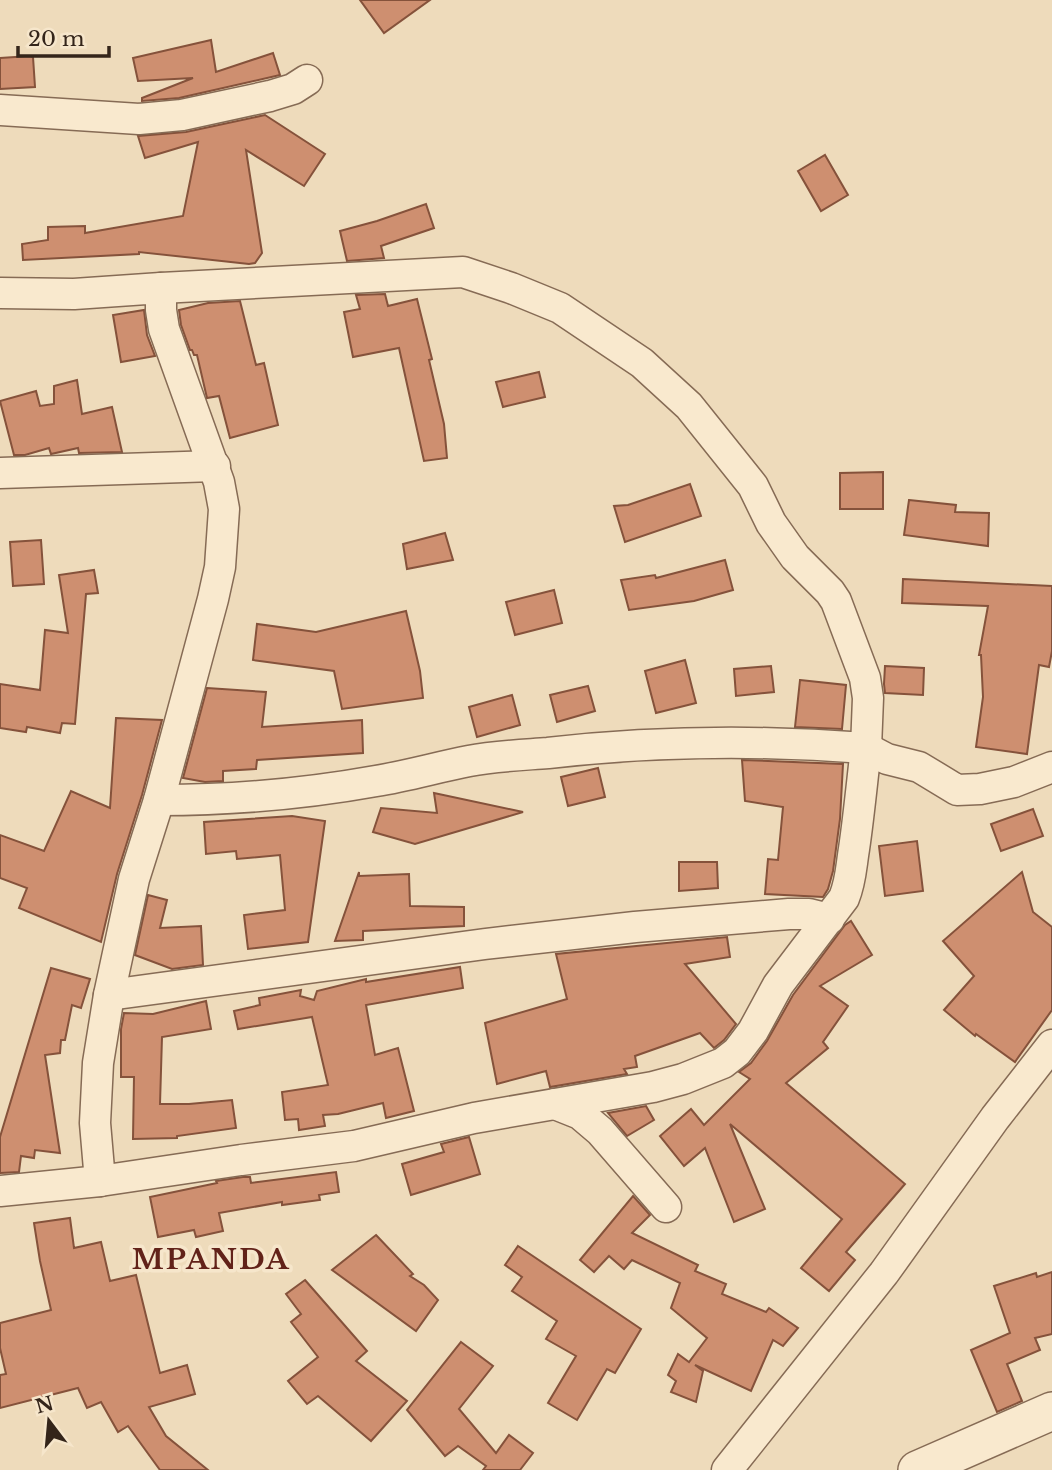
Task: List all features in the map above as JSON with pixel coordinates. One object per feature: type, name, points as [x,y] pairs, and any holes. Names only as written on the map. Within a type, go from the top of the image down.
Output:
[{"type":"street","points":[[0,110],[139,119],[162,118],[270,96],[293,89],[307,80]]},
{"type":"street","points":[[0,293],[74,294],[463,272],[560,308],[642,363],[689,406],[754,486],[771,523],[795,557],[836,601],[865,678],[868,698],[866,748],[850,884],[844,898],[778,985],[752,1031],[737,1052],[723,1063],[663,1084],[474,1118],[354,1146],[100,1181],[0,1191]]},
{"type":"street","points":[[100,1181],[95,1123],[96,1087],[109,995],[134,878],[159,800],[214,599],[220,567],[224,509],[215,466],[164,329],[161,288]]},
{"type":"street","points":[[0,473],[215,466]]},
{"type":"street","points":[[159,800],[208,800],[335,788],[470,761],[583,749],[676,743],[755,742],[866,748],[887,759],[919,767],[957,790],[980,789],[1014,782],[1052,767]]},
{"type":"street","points":[[109,995],[485,944],[635,927],[789,914],[809,914],[829,919]]},
{"type":"street","points":[[727,1470],[884,1273],[995,1118],[1052,1045]]},
{"type":"street","points":[[555,1104],[580,1114],[600,1131],[666,1207]]},
{"type":"street","points":[[918,1470],[1052,1411]]},
{"type":"building","points":[[360,0],[430,0],[384,33]]},
{"type":"building","points":[[211,40],[216,72],[273,53],[280,75],[179,98],[142,101],[142,98],[193,78],[138,81],[133,58]]},
{"type":"building","points":[[33,57],[35,87],[0,89],[0,58]]},
{"type":"building","points":[[265,115],[325,154],[304,186],[246,150],[262,253],[255,263],[139,252],[23,260],[22,244],[48,240],[48,227],[85,226],[85,233],[183,216],[198,142],[145,158],[138,136],[186,132]]},
{"type":"building","points":[[825,155],[848,195],[821,211],[798,171]]},
{"type":"building","points":[[426,204],[434,228],[381,246],[384,258],[347,261],[340,231]]},
{"type":"building","points":[[385,294],[388,306],[417,299],[432,359],[429,360],[444,424],[447,458],[424,461],[399,348],[353,357],[344,312],[360,309],[356,295]]},
{"type":"building","points":[[240,301],[256,365],[264,363],[278,425],[230,438],[219,396],[207,398],[197,355],[190,350],[179,310],[208,303]]},
{"type":"building","points":[[144,310],[147,335],[155,356],[121,362],[113,315]]},
{"type":"building","points":[[539,372],[545,397],[503,407],[496,382]]},
{"type":"building","points":[[77,380],[82,414],[112,407],[122,452],[79,453],[78,448],[51,454],[49,448],[25,455],[14,455],[0,401],[36,391],[40,406],[54,404],[54,386]]},
{"type":"building","points":[[883,472],[883,509],[840,509],[840,473]]},
{"type":"building","points":[[690,484],[701,516],[625,542],[614,506],[628,505]]},
{"type":"building","points":[[909,500],[956,505],[955,512],[989,513],[988,546],[904,535]]},
{"type":"building","points":[[445,533],[453,560],[407,569],[403,544]]},
{"type":"building","points":[[41,540],[44,584],[13,586],[10,542]]},
{"type":"building","points":[[725,560],[733,590],[694,601],[629,610],[621,580],[655,575],[656,578]]},
{"type":"building","points":[[94,570],[98,593],[86,594],[75,724],[62,723],[60,733],[27,727],[26,732],[0,728],[0,684],[40,690],[45,630],[68,633],[59,575]]},
{"type":"building","points":[[903,579],[1052,586],[1052,651],[1049,667],[1039,665],[1027,754],[976,747],[983,697],[979,655],[988,606],[902,603]]},
{"type":"building","points":[[554,590],[562,623],[515,635],[506,602]]},
{"type":"building","points":[[406,611],[420,671],[423,698],[342,709],[334,671],[253,660],[257,624],[316,632]]},
{"type":"building","points":[[685,660],[696,703],[656,713],[645,671]]},
{"type":"building","points":[[771,666],[774,692],[736,696],[734,669]]},
{"type":"building","points":[[885,666],[924,668],[923,695],[885,693]]},
{"type":"building","points":[[800,680],[846,685],[842,729],[795,727]]},
{"type":"building","points":[[588,686],[595,711],[557,722],[550,695]]},
{"type":"building","points":[[207,688],[266,692],[262,727],[362,720],[363,753],[257,760],[256,769],[223,771],[223,781],[205,782],[183,778]]},
{"type":"building","points":[[512,695],[520,725],[477,737],[469,707]]},
{"type":"building","points":[[116,718],[162,720],[117,874],[101,942],[19,908],[27,888],[0,878],[0,835],[44,851],[71,791],[110,808]]},
{"type":"building","points":[[742,760],[843,764],[840,819],[833,871],[823,897],[765,894],[768,859],[778,860],[783,807],[745,801]]},
{"type":"building","points":[[598,768],[605,797],[568,806],[561,777]]},
{"type":"building","points":[[434,793],[523,812],[415,844],[373,832],[381,808],[437,813]]},
{"type":"building","points":[[1033,809],[1043,836],[1001,851],[991,824]]},
{"type":"building","points":[[292,816],[325,821],[308,942],[248,949],[244,915],[285,910],[280,855],[237,859],[236,851],[206,854],[204,822]]},
{"type":"building","points":[[917,841],[923,891],[885,896],[879,846]]},
{"type":"building","points":[[679,862],[717,862],[718,888],[679,891]]},
{"type":"building","points":[[359,872],[359,876],[409,874],[410,906],[464,907],[464,926],[363,931],[363,940],[335,941]]},
{"type":"building","points":[[1022,872],[1033,912],[1052,927],[1052,1010],[1015,1062],[976,1034],[975,1036],[944,1010],[974,976],[943,941]]},
{"type":"building","points":[[148,895],[167,900],[160,928],[201,926],[203,965],[172,969],[135,955]]},
{"type":"building","points":[[851,921],[872,955],[820,986],[848,1006],[823,1042],[828,1048],[786,1083],[905,1184],[846,1252],[855,1260],[829,1291],[801,1268],[842,1219],[730,1124],[765,1209],[734,1222],[705,1148],[684,1166],[660,1136],[691,1109],[704,1125],[750,1079],[739,1072],[751,1063],[793,995],[845,925]]},
{"type":"building","points":[[727,937],[730,957],[685,964],[736,1024],[714,1048],[700,1033],[635,1056],[637,1067],[624,1069],[627,1074],[550,1087],[546,1071],[497,1084],[485,1023],[567,999],[556,954]]},
{"type":"building","points":[[460,967],[463,988],[366,1005],[375,1055],[398,1048],[414,1111],[386,1118],[383,1103],[323,1115],[325,1126],[299,1130],[298,1119],[285,1120],[282,1092],[328,1085],[312,1017],[238,1029],[234,1011],[260,1005],[259,998],[301,990],[300,996],[314,1000],[317,991],[366,979],[366,982]]},
{"type":"building","points":[[51,968],[90,979],[81,1008],[72,1005],[65,1040],[61,1040],[60,1053],[45,1055],[60,1153],[35,1150],[34,1158],[21,1156],[19,1172],[0,1173],[0,1137]]},
{"type":"building","points":[[206,1001],[211,1029],[162,1037],[160,1104],[232,1100],[236,1128],[177,1138],[133,1139],[134,1077],[121,1077],[121,1029],[124,1013],[153,1014]]},
{"type":"building","points":[[646,1106],[654,1120],[627,1136],[608,1113]]},
{"type":"building","points":[[469,1137],[480,1174],[411,1195],[402,1164],[444,1152],[441,1144]]},
{"type":"building","points":[[336,1172],[339,1192],[319,1195],[320,1200],[282,1205],[282,1202],[219,1213],[223,1231],[196,1237],[194,1230],[158,1237],[150,1197],[243,1177],[250,1177],[251,1183]]},
{"type":"building","points":[[633,1196],[650,1215],[632,1233],[698,1265],[695,1271],[726,1284],[722,1294],[766,1312],[769,1308],[798,1328],[783,1346],[773,1340],[751,1391],[695,1365],[703,1371],[696,1402],[671,1392],[676,1381],[668,1375],[678,1354],[689,1362],[707,1338],[671,1308],[680,1283],[632,1260],[624,1269],[609,1256],[594,1272],[580,1260]]},
{"type":"building","points":[[70,1218],[74,1248],[101,1242],[110,1281],[136,1275],[160,1373],[187,1365],[195,1394],[149,1407],[166,1436],[208,1470],[160,1470],[128,1426],[118,1432],[101,1402],[87,1408],[78,1388],[0,1408],[0,1375],[6,1374],[0,1348],[0,1323],[51,1310],[34,1223]]},
{"type":"building","points":[[376,1235],[413,1274],[410,1276],[424,1285],[438,1300],[416,1331],[332,1270]]},
{"type":"building","points":[[518,1246],[641,1329],[615,1373],[607,1369],[577,1420],[548,1403],[576,1356],[546,1339],[557,1321],[512,1291],[522,1277],[505,1265]]},
{"type":"building","points":[[1052,1272],[1052,1334],[1035,1338],[1040,1350],[1007,1364],[1022,1401],[997,1412],[971,1350],[1010,1333],[994,1286],[1036,1273],[1037,1277]]},
{"type":"building","points":[[305,1280],[367,1351],[356,1361],[407,1401],[371,1441],[318,1396],[307,1404],[288,1381],[318,1357],[291,1322],[301,1314],[286,1294]]},
{"type":"building","points":[[461,1342],[493,1366],[459,1409],[496,1453],[509,1435],[533,1453],[520,1470],[483,1470],[486,1466],[458,1446],[445,1456],[407,1410]]},
{"type":"district","name":"MPANDA","points":[[211,1259]]}]
